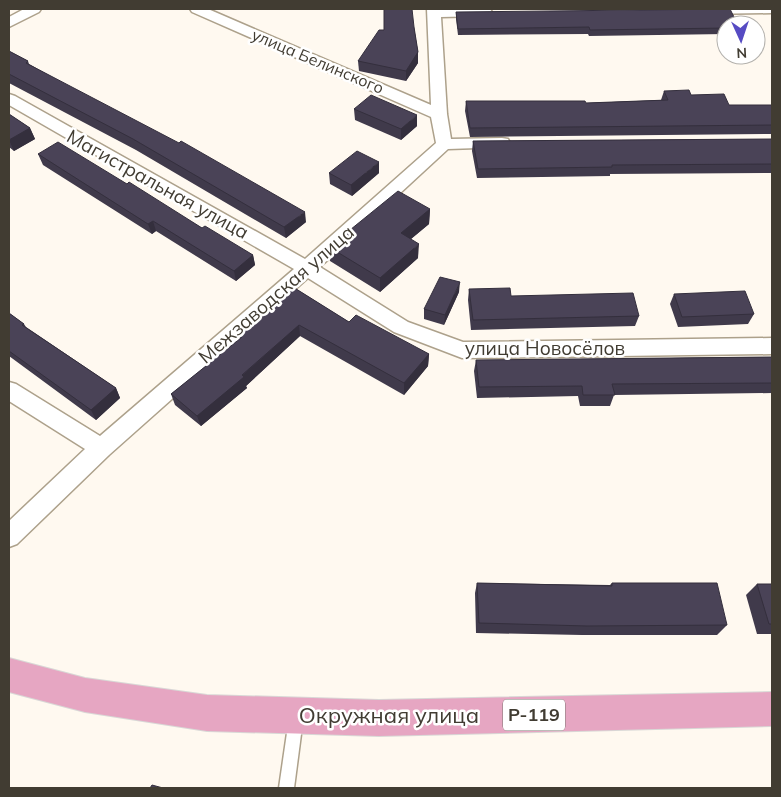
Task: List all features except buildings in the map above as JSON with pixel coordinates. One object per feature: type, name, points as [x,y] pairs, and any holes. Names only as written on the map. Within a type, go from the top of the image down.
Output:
[{"type":"highway","name":"Окружная улица","points":[[9,675],[85,695],[207,713],[379,718],[772,709]]},
{"type":"street","points":[[9,22],[34,9]]},
{"type":"street","name":"улица Белинского","points":[[197,9],[439,114]]},
{"type":"street","points":[[693,10],[772,9]]},
{"type":"street","points":[[494,12],[434,11],[439,114],[444,144],[514,143]]},
{"type":"street","name":"Магистральная улица","points":[[9,99],[308,268]]},
{"type":"street","name":"Межзаводская улица","points":[[9,536],[101,448],[308,268],[444,144]]},
{"type":"street","name":"улица Новосёлов","points":[[308,268],[402,327],[462,350],[772,346]]},
{"type":"street","points":[[9,390],[101,448]]},
{"type":"lane","points":[[286,788],[296,715]]}]
